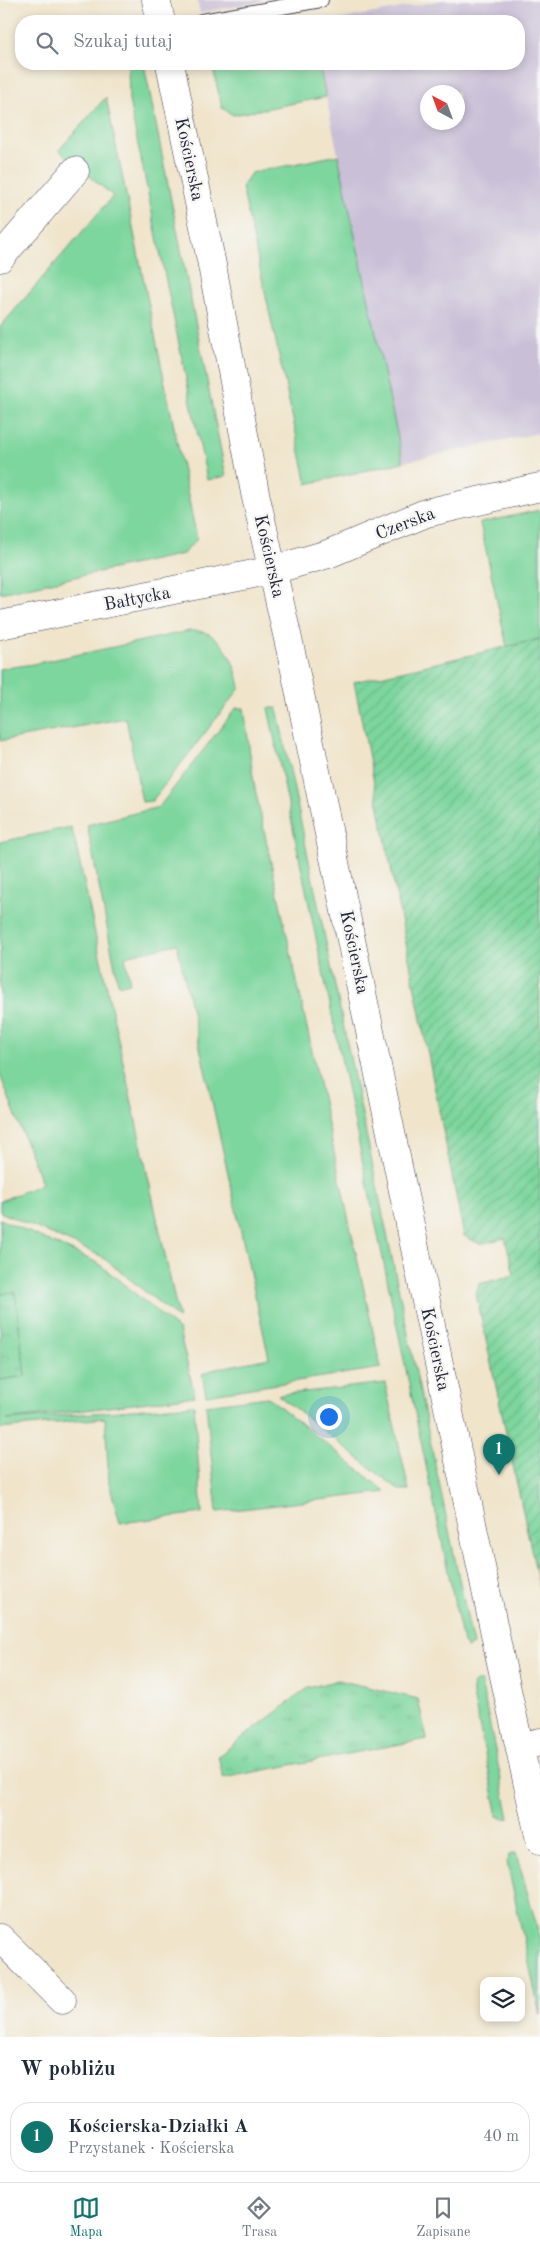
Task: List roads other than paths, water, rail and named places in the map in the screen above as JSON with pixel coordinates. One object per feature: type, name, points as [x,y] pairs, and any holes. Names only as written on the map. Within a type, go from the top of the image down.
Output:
[{"type":"main road","points":[[156,0],[160,15]]},
{"type":"main road","name":"Kościerska","points":[[171,70],[215,278],[255,492],[392,1131],[422,1280],[530,1744],[540,1840]]},
{"type":"main road","points":[[0,258],[75,171]]},
{"type":"main road","name":"Czerska","points":[[273,570],[328,554],[426,513],[540,488]]},
{"type":"main road","name":"Bałtycka","points":[[0,625],[273,570]]},
{"type":"main road","points":[[0,1938],[62,2000]]},
{"type":"lane","points":[[236,15],[322,0]]},
{"type":"place","name":"Kościerska-Działki A","points":[[499,1475]]}]
